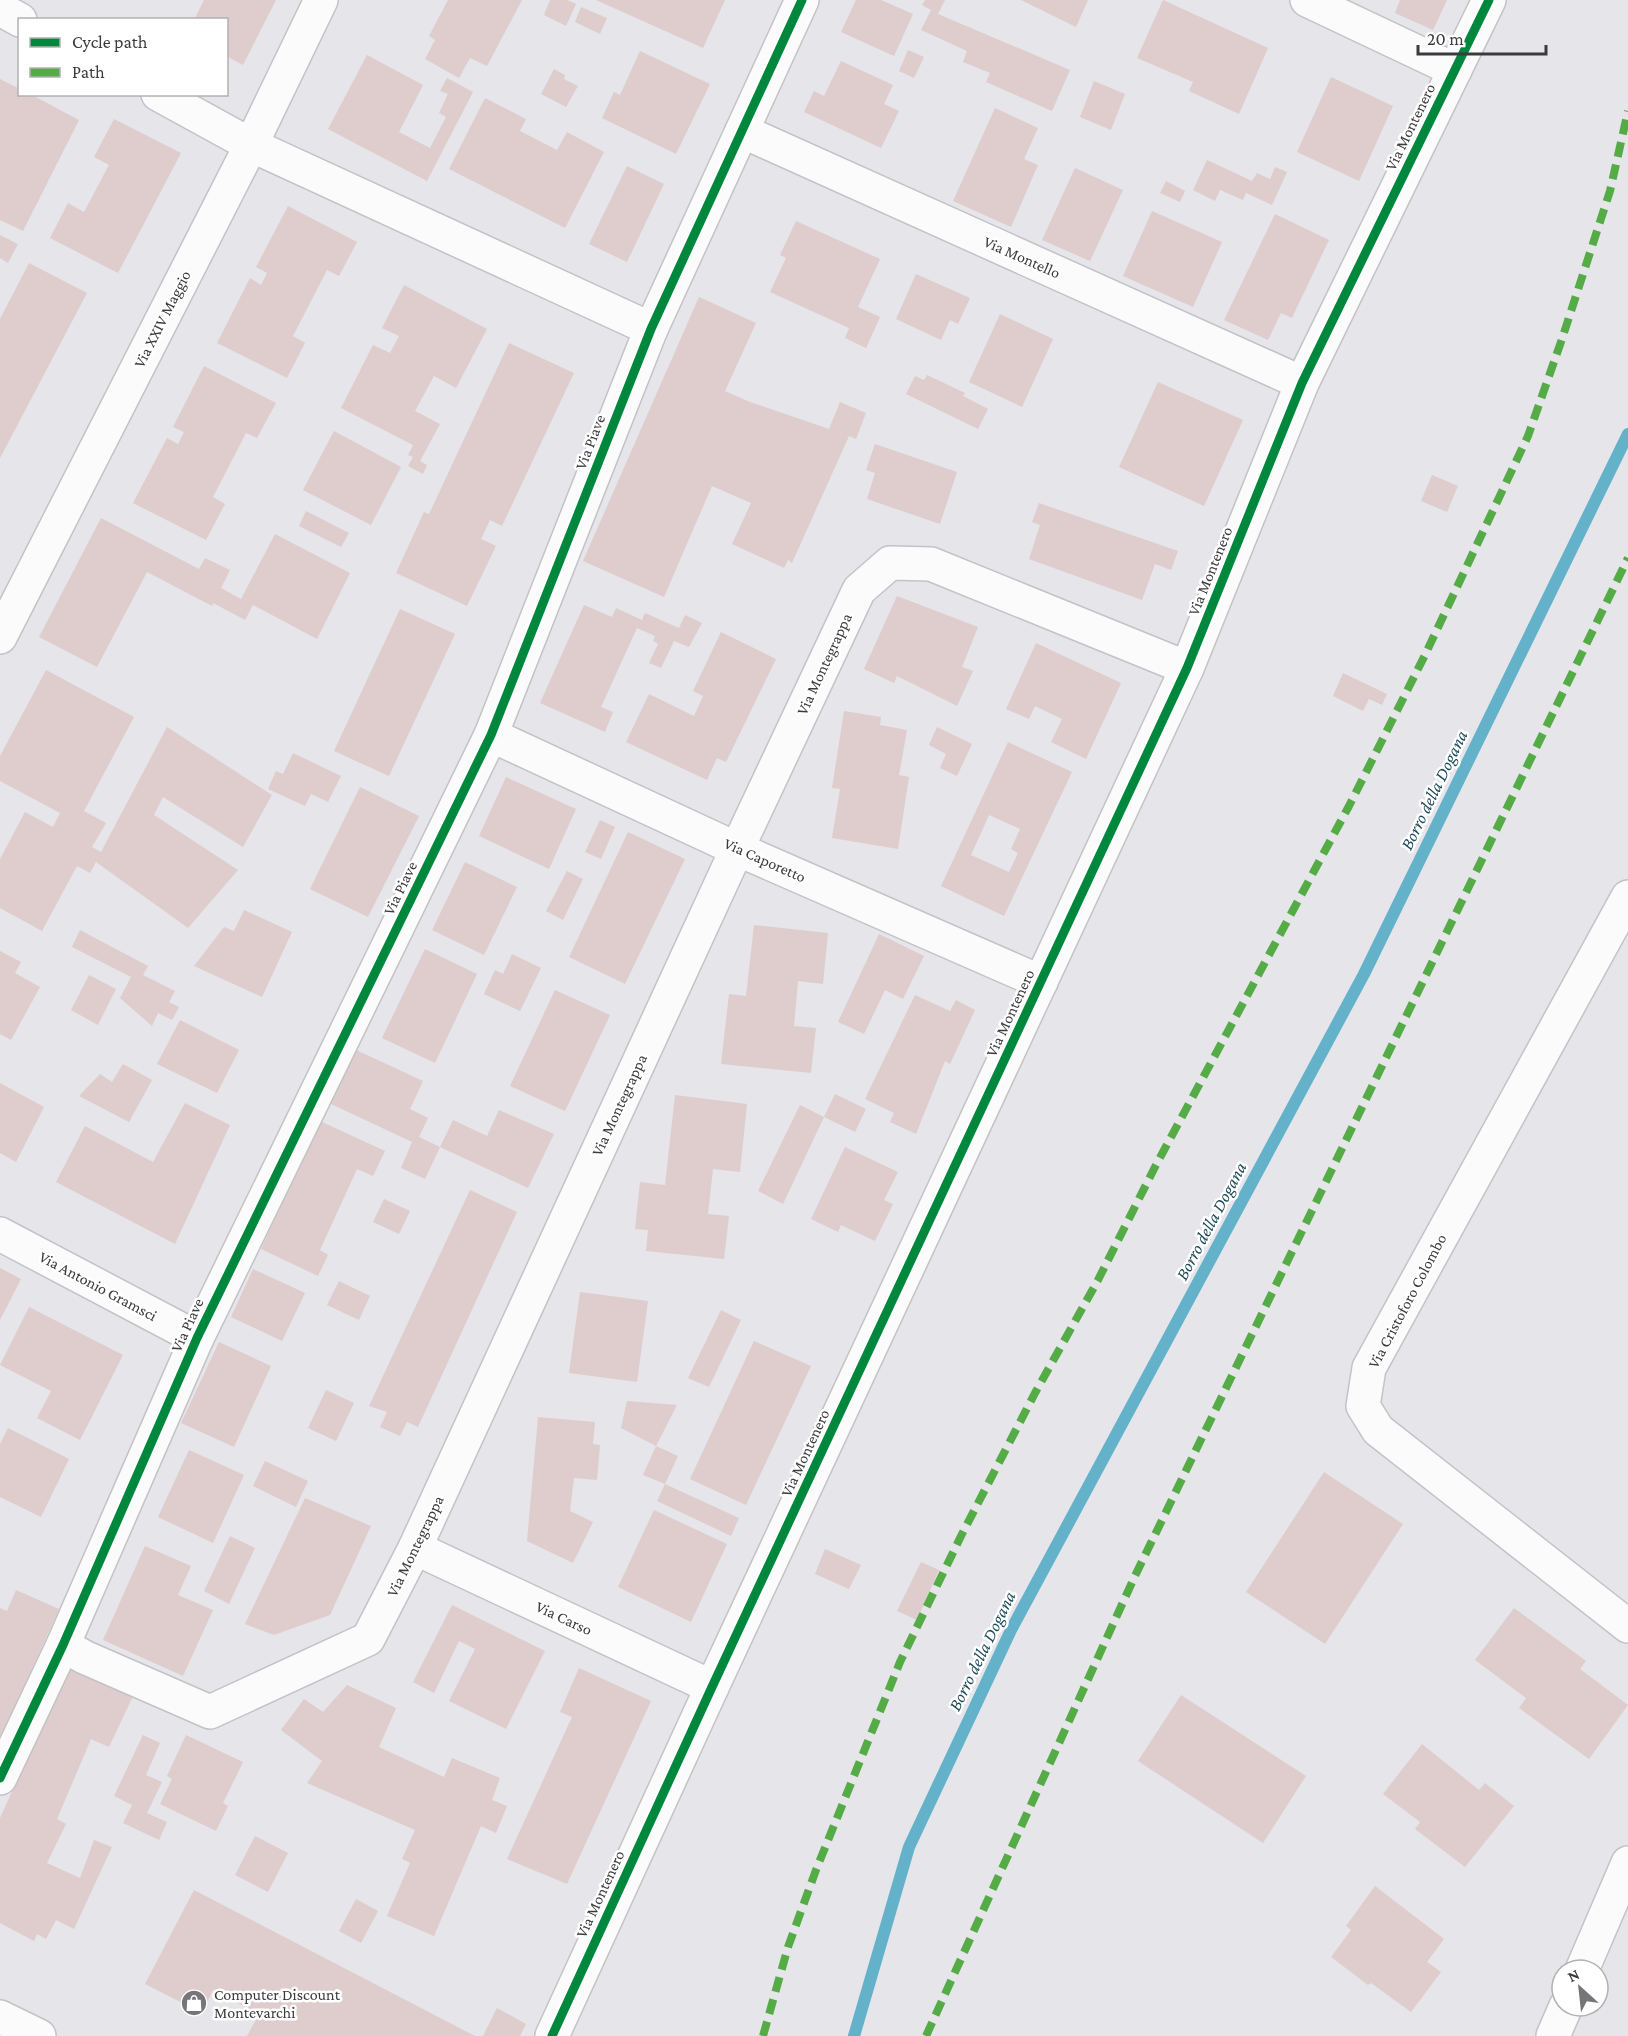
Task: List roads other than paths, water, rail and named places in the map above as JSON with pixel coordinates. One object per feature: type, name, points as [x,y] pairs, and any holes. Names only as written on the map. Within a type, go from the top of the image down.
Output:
[{"type":"street","name":"Via XXIV Maggio","points":[[0,636],[251,145],[321,0]]},
{"type":"street","name":"Via Piave","points":[[0,1778],[63,1645],[197,1338],[491,735],[651,329],[802,0]]},
{"type":"street","points":[[1307,0],[1455,70]]},
{"type":"street","name":"Via Montenero","points":[[552,2036],[712,1687],[1187,668],[1302,383],[1488,0]]},
{"type":"street","points":[[0,9],[18,19]]},
{"type":"street","points":[[162,96],[251,145],[651,329]]},
{"type":"street","name":"Via Montello","points":[[742,131],[1302,383]]},
{"type":"street","name":"Via Montegrappa","points":[[63,1645],[84,1657],[210,1712],[368,1639],[415,1548],[859,590],[890,563],[931,564],[1187,668]]},
{"type":"street","name":"Via Caporetto","points":[[491,735],[738,849],[1041,982]]},
{"type":"street","name":"Via Cristoforo Colombo","points":[[1628,897],[1369,1368],[1363,1406],[1378,1430],[1628,1626]]},
{"type":"street","name":"Via Antonio Gramsci","points":[[0,1234],[197,1338]]},
{"type":"street","name":"Via Carso","points":[[415,1548],[712,1687]]},
{"type":"street","points":[[1587,1958],[1628,1863]]},
{"type":"street","points":[[0,2017],[39,2036]]},
{"type":"street","points":[[1553,2036],[1561,2018]]},
{"type":"waterway","name":"Borro della Dogana","points":[[854,2036],[909,1847],[1011,1630],[1364,974],[1628,434]]},
{"type":"place","name":"Computer Discount Montevarchi","points":[[194,2003]]}]
